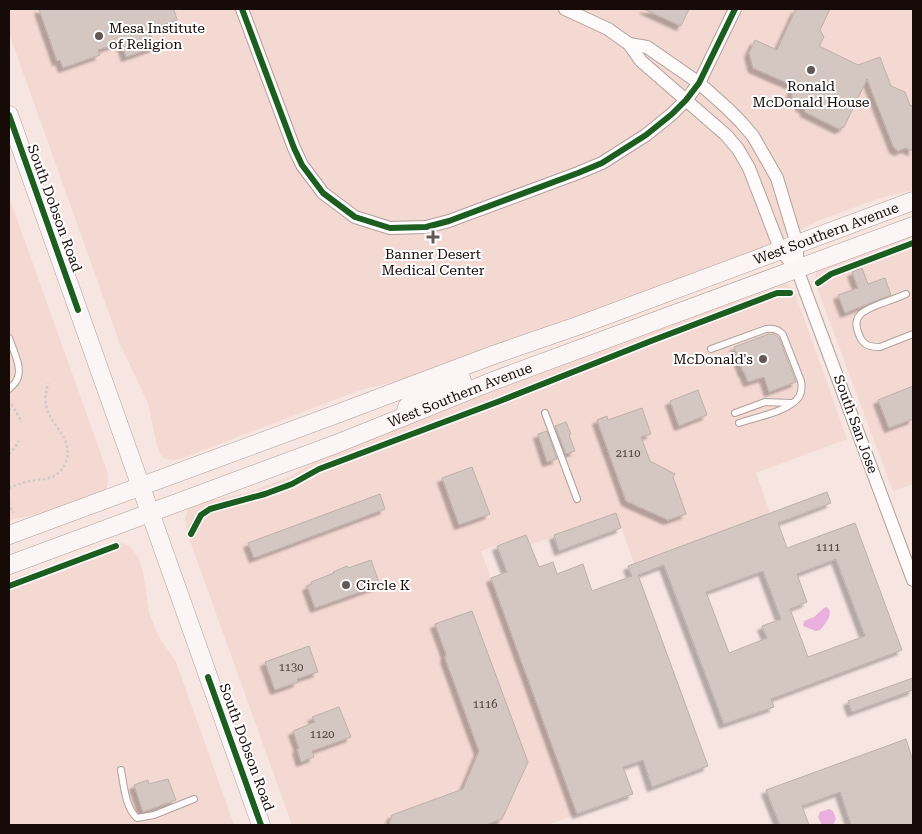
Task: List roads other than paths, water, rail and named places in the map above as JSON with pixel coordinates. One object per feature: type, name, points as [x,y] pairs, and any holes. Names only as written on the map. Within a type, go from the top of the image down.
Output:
[{"type":"main road","name":"South Dobson Road","points":[[9,116],[261,825]]},
{"type":"main road","name":"West Southern Avenue","points":[[9,535],[913,201]]},
{"type":"main road","name":"West Southern Avenue","points":[[9,565],[327,448],[493,381],[913,226]]},
{"type":"main road","points":[[570,328],[579,350]]},
{"type":"main road","points":[[406,416],[407,407],[413,401],[478,373],[496,354]]},
{"type":"street","points":[[242,9],[302,165],[323,193],[339,206],[355,217],[390,228],[426,227],[449,220],[514,198],[602,163],[646,135],[686,100],[699,83],[735,9]]},
{"type":"street","points":[[565,9],[608,29],[629,44],[642,61],[726,135],[749,168],[781,251],[797,268]]},
{"type":"street","points":[[629,44],[647,47],[699,83],[741,122],[753,136],[777,178],[797,244],[797,268]]},
{"type":"street","name":"South San Jose","points":[[797,268],[913,580]]},
{"type":"lane","points":[[906,294],[863,311],[858,317],[856,325],[863,342],[866,345],[875,347],[880,347],[913,334]]},
{"type":"lane","points":[[711,349],[766,329],[779,330],[783,335],[801,382],[802,387],[799,397],[782,410],[739,423]]},
{"type":"lane","points":[[9,338],[18,363],[19,372],[16,382],[9,389]]},
{"type":"lane","points":[[735,413],[765,402],[791,404]]},
{"type":"lane","points":[[545,413],[578,499]]},
{"type":"lane","points":[[120,770],[129,804],[137,818],[154,815],[194,800]]},
{"type":"place","name":"Mesa Institute of Religion","points":[[99,36]]},
{"type":"place","name":"Ronald McDonald House","points":[[811,70]]},
{"type":"place","name":"Banner Desert Medical Center","points":[[433,237]]},
{"type":"place","name":"McDonald's","points":[[763,359]]},
{"type":"place","name":"Circle K","points":[[346,585]]}]
